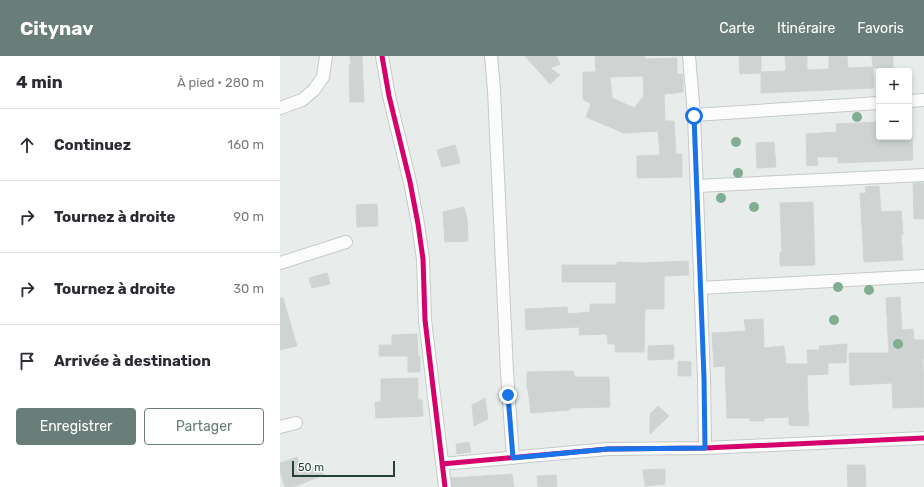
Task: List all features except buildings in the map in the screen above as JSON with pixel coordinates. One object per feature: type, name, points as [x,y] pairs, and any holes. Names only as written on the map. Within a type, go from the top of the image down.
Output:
[{"type":"street","points":[[280,108],[302,100],[314,90],[323,77],[326,56]]},
{"type":"street","points":[[382,56],[389,96],[410,182],[418,224],[423,259],[425,320],[445,487]]},
{"type":"street","points":[[491,56],[507,372],[513,458]]},
{"type":"street","points":[[689,56],[694,116],[697,186],[705,448]]},
{"type":"street","points":[[912,101],[924,100]]},
{"type":"street","points":[[694,116],[876,103]]},
{"type":"street","points":[[697,186],[924,175]]},
{"type":"street","points":[[280,263],[346,242]]},
{"type":"street","points":[[700,288],[924,276]]},
{"type":"street","points":[[280,427],[296,423]]},
{"type":"street","points":[[442,464],[608,449],[705,448],[924,438]]},
{"type":"cycle path","points":[[382,56],[389,96],[410,182],[418,224],[423,259],[425,320],[445,487]]},
{"type":"cycle path","points":[[442,464],[608,449],[705,448],[924,438]]},
{"type":"route","points":[[508,395],[513,458],[608,449],[705,448],[704,378],[694,116]]}]
